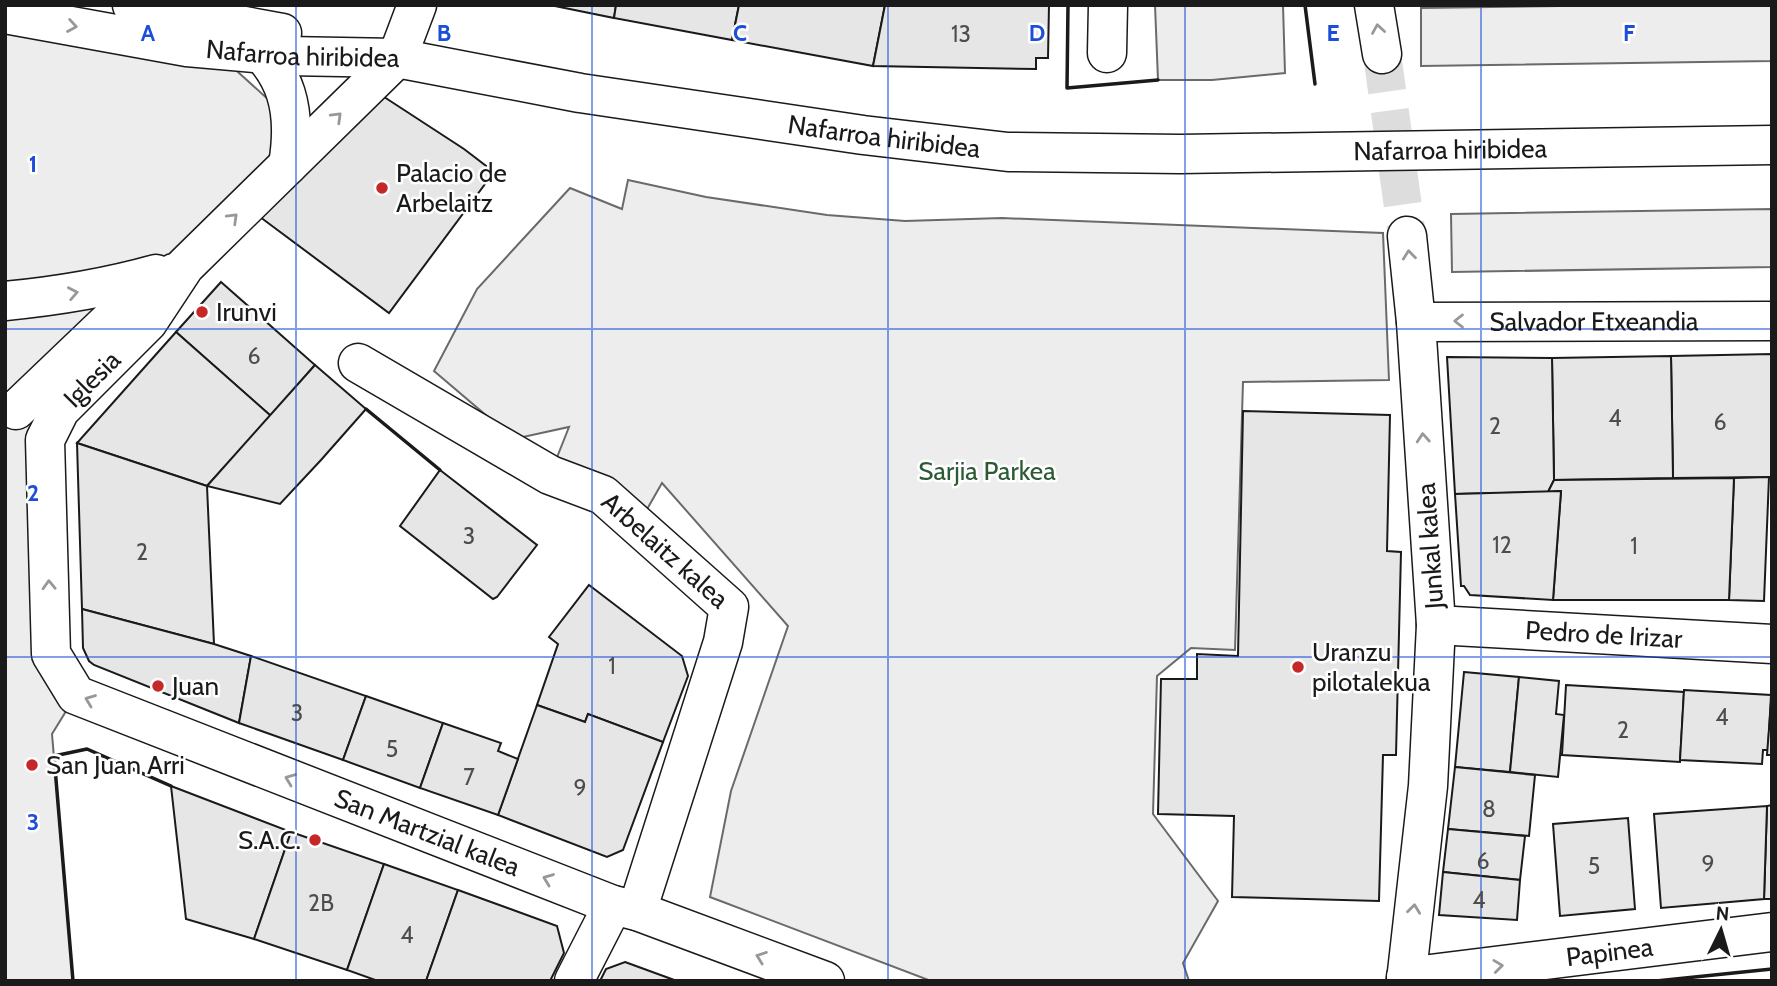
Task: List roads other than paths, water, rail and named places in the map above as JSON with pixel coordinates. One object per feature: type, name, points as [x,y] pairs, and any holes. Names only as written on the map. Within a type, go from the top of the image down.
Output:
[{"type":"street","points":[[132,5],[397,58]]},
{"type":"street","name":"Iglesia","points":[[51,654],[45,440],[60,410],[148,322],[185,266],[397,58],[417,5]]},
{"type":"street","points":[[1107,53],[1108,5]]},
{"type":"street","points":[[1374,5],[1382,54]]},
{"type":"street","name":"Nafarroa hiribidea","points":[[5,14],[187,47],[263,54],[397,58],[580,93],[863,135],[1008,152],[1180,154],[1772,145]]},
{"type":"street","points":[[217,21],[238,31],[263,54],[281,82],[290,108],[293,136],[288,164]]},
{"type":"street","name":"Junkal kalea","points":[[1406,236],[1416,322],[1436,625],[1428,786],[1406,979]]},
{"type":"street","points":[[5,301],[56,297],[121,284],[185,266]]},
{"type":"street","points":[[16,410],[129,302],[185,266]]},
{"type":"street","name":"Salvador Etxeandia","points":[[1416,322],[1772,321]]},
{"type":"street","name":"Arbelaitz kalea","points":[[358,363],[550,475],[603,495],[729,607],[723,642],[625,908]]},
{"type":"street","name":"Pedro de Irizar","points":[[1436,625],[1772,644]]},
{"type":"street","name":"San Martzial kalea","points":[[51,654],[76,695],[625,908],[825,981]]},
{"type":"street","points":[[574,981],[625,908]]},
{"type":"street","name":"Papinea","points":[[1406,979],[1772,932]]},
{"type":"tunnel","points":[[1382,54],[1407,236]]},
{"type":"place","name":"Palacio de Arbelaitz","points":[[382,188]]},
{"type":"place","name":"Irunvi","points":[[202,312]]},
{"type":"place","name":"Uranzu pilotalekua","points":[[1298,667]]},
{"type":"place","name":"Juan","points":[[158,686]]},
{"type":"place","name":"San Juan Arri","points":[[32,765]]},
{"type":"place","name":"S.A.C.","points":[[315,840]]},
{"type":"park label","name":"Sarjia Parkea","points":[[987,471]]}]
